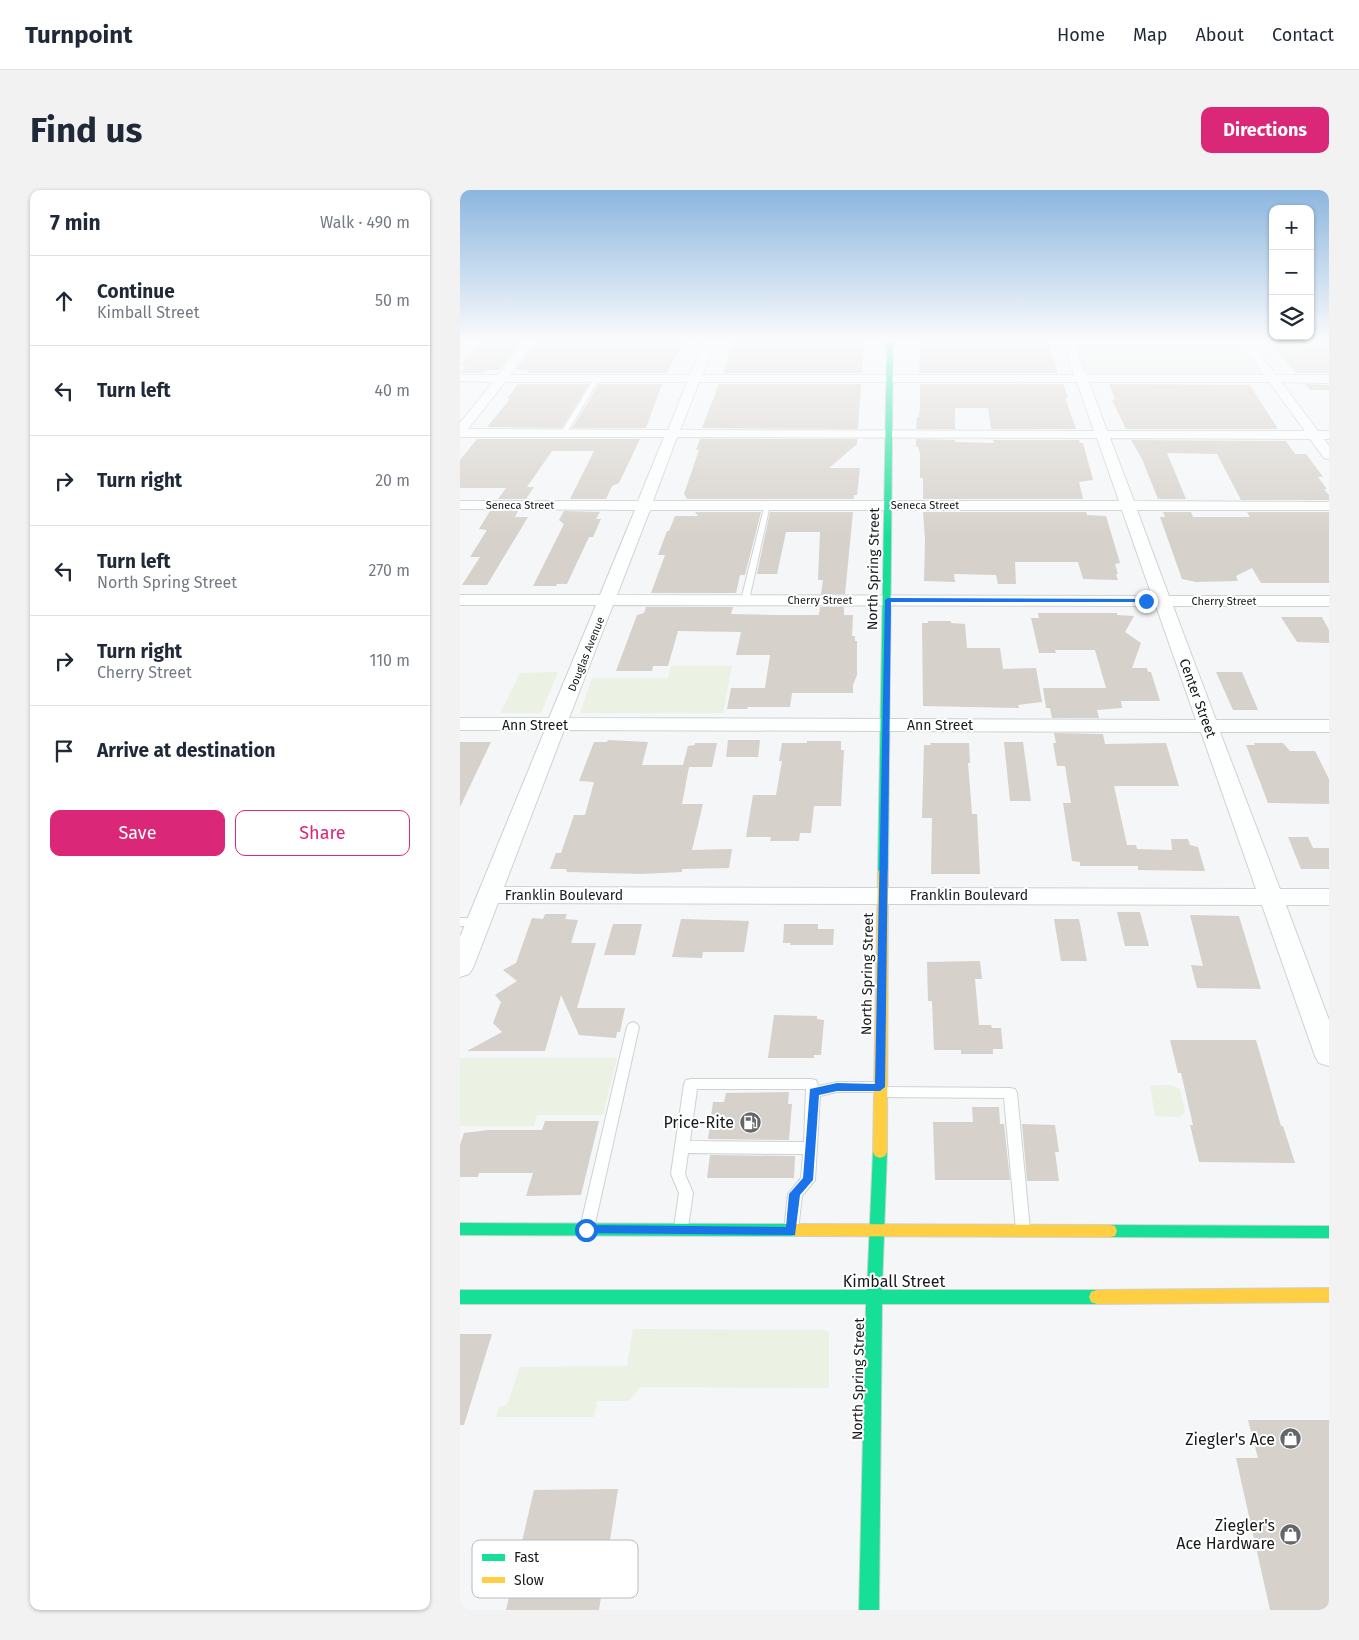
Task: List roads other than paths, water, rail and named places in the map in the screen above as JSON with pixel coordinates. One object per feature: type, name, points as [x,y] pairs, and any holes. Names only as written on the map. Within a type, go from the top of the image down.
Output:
[{"type":"street","points":[[460,432],[481,405]]},
{"type":"street","name":"Douglas Avenue","points":[[460,968],[469,922],[489,894],[684,405]]},
{"type":"street","name":"North Spring Street","points":[[869,1610],[874,1298],[878,1232],[884,895],[889,405]]},
{"type":"street","name":"Center Street","points":[[1091,405],[1329,1056]]},
{"type":"street","points":[[1292,405],[1329,455]]},
{"type":"street","points":[[460,432],[563,434],[1329,435]]},
{"type":"street","name":"Seneca Street","points":[[460,505],[1329,506]]},
{"type":"street","name":"Cherry Street","points":[[460,600],[1329,601]]},
{"type":"street","name":"Ann Street","points":[[460,724],[1329,726]]},
{"type":"street","name":"Franklin Boulevard","points":[[489,894],[1329,897]]},
{"type":"street","points":[[460,1229],[878,1232],[1329,1232]]},
{"type":"street","name":"Kimball Street","points":[[460,1297],[874,1298],[1329,1295]]},
{"type":"lane","points":[[563,434],[580,405]]},
{"type":"lane","points":[[745,600],[767,505]]},
{"type":"lane","points":[[586,1230],[633,1027]]},
{"type":"lane","points":[[680,1230],[686,1193],[678,1174],[691,1084],[811,1084],[814,1092],[808,1180],[794,1194],[791,1231]]},
{"type":"lane","points":[[814,1092],[837,1087],[880,1090],[1010,1093],[1023,1232]]},
{"type":"lane","points":[[682,1147],[810,1148]]},
{"type":"place","name":"Price-Rite","points":[[750,1122]]},
{"type":"place","name":"Ziegler's Ace","points":[[1291,1439]]},
{"type":"place","name":"Ziegler's Ace Hardware","points":[[1291,1534]]}]
